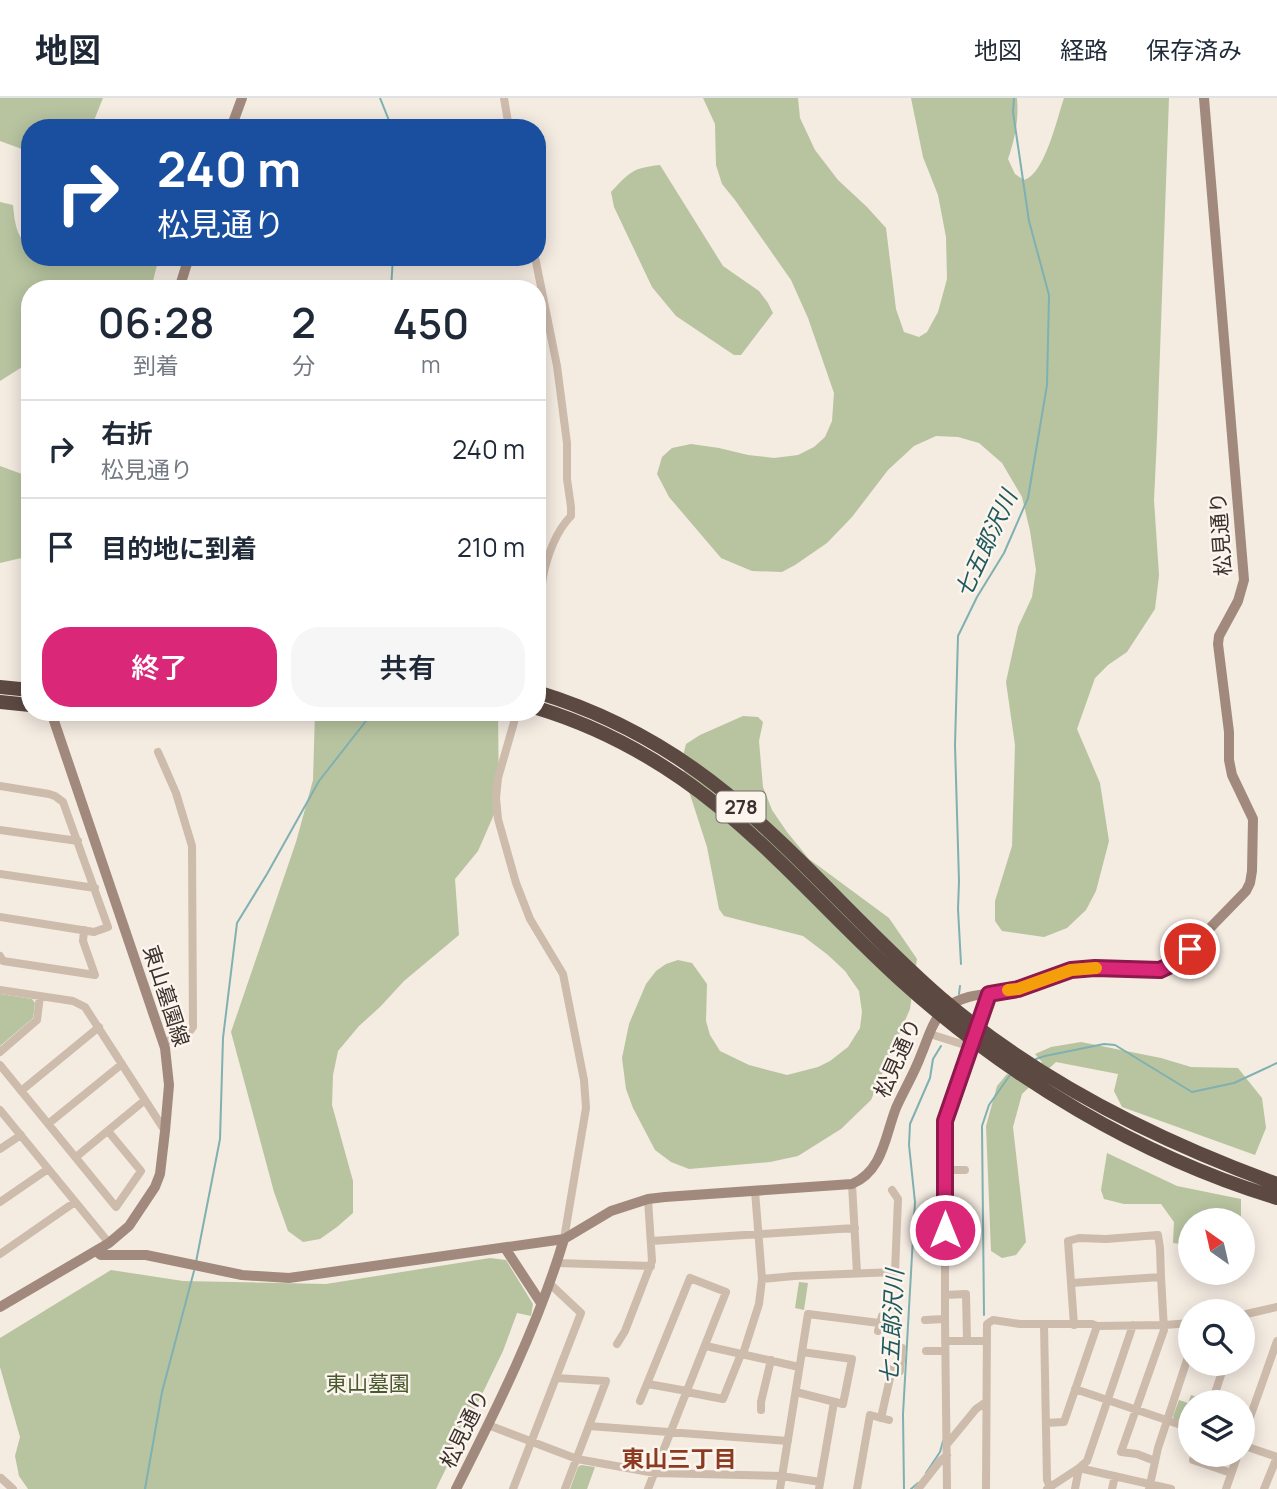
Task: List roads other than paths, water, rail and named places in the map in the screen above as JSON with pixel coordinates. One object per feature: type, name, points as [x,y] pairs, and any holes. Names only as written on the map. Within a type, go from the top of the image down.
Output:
[{"type":"highway","points":[[0,687],[21,689]]},
{"type":"highway","name":"278","points":[[546,695],[600,715],[636,733],[698,773],[751,816],[907,976]]},
{"type":"highway","points":[[0,702],[21,704]]},
{"type":"highway","name":"278","points":[[546,711],[593,729],[629,747],[690,785],[751,835],[907,976],[988,1033],[1084,1113],[1214,1176],[1277,1198]]},
{"type":"highway","name":"278","points":[[1057,1089],[1166,1140],[1277,1184]]},
{"type":"street","points":[[234,119],[242,98]]},
{"type":"street","points":[[504,98],[508,119]]},
{"type":"street","name":"松見通り","points":[[852,1184],[869,1172],[881,1154],[895,1112],[936,1018],[947,1007],[956,1001],[1018,989],[1071,970],[1095,968],[1152,971],[1169,967],[1232,906],[1250,883],[1253,819],[1230,768],[1229,732],[1218,644],[1219,636],[1242,590],[1244,573],[1204,98]]},
{"type":"street","points":[[546,312],[557,366],[567,443],[567,479],[571,507],[570,516],[546,560]]},
{"type":"street","name":"東山墓園線","points":[[0,1307],[109,1243],[129,1226],[155,1187],[160,1174],[165,1131],[169,1085],[163,1042],[54,721]]},
{"type":"street","points":[[514,721],[498,778],[498,819],[516,883],[530,919],[563,974],[585,1094],[586,1108],[564,1239]]},
{"type":"street","points":[[158,752],[176,793],[192,846],[193,1027],[185,1035],[163,1042]]},
{"type":"street","points":[[0,786],[50,794],[66,806],[108,927],[94,932],[0,917]]},
{"type":"street","points":[[0,830],[78,841]]},
{"type":"street","points":[[0,874],[95,888]]},
{"type":"street","points":[[0,956],[3,961],[95,975],[83,941],[84,930]]},
{"type":"street","points":[[0,990],[78,1003],[88,1011],[165,1131]]},
{"type":"street","points":[[947,1489],[945,1121],[989,994]]},
{"type":"street","points":[[0,1052],[37,1020],[40,996]]},
{"type":"street","points":[[21,1091],[99,1027]]},
{"type":"street","points":[[930,1034],[971,1047]]},
{"type":"street","points":[[48,1124],[122,1064]]},
{"type":"street","points":[[0,1065],[116,1206],[141,1171],[108,1131]]},
{"type":"street","points":[[76,1157],[145,1100]]},
{"type":"street","points":[[0,1111],[109,1243]]},
{"type":"street","points":[[0,1149],[21,1135]]},
{"type":"street","points":[[0,1202],[48,1169]]},
{"type":"street","points":[[945,1170],[965,1170]]},
{"type":"street","points":[[96,1251],[102,1255],[146,1255],[242,1275],[289,1278],[564,1239],[611,1211],[664,1196],[852,1184],[857,1273]]},
{"type":"street","points":[[762,1279],[895,1272],[898,1199],[892,1189]]},
{"type":"street","points":[[648,1384],[723,1399],[759,1304],[762,1279],[755,1191]]},
{"type":"street","points":[[617,1344],[625,1331],[651,1266],[648,1199]]},
{"type":"street","points":[[0,1254],[75,1202]]},
{"type":"street","points":[[651,1241],[855,1228]]},
{"type":"street","points":[[945,1230],[971,1229]]},
{"type":"street","points":[[1074,1325],[1068,1241],[1079,1238],[1158,1235],[1165,1325],[1121,1452],[1137,1454],[1155,1461]]},
{"type":"street","name":"松見通り","points":[[456,1489],[512,1377],[564,1239]]},
{"type":"street","points":[[505,1248],[541,1303]]},
{"type":"street","points":[[557,1263],[651,1266]]},
{"type":"street","points":[[1071,1283],[1161,1277]]},
{"type":"street","points":[[640,1401],[690,1278],[726,1292],[648,1489]]},
{"type":"street","points":[[513,1489],[581,1313],[549,1283]]},
{"type":"street","points":[[945,1295],[966,1294],[967,1341]]},
{"type":"street","points":[[1255,1312],[1277,1307]]},
{"type":"street","points":[[780,1489],[808,1314],[880,1323]]},
{"type":"street","points":[[925,1320],[945,1319]]},
{"type":"street","points":[[986,1489],[987,1324],[993,1320],[1044,1325],[1178,1324]]},
{"type":"street","points":[[1044,1325],[1049,1488],[1087,1461],[1133,1325]]},
{"type":"street","points":[[1046,1423],[1064,1422],[1097,1326]]},
{"type":"street","points":[[945,1341],[986,1341]]},
{"type":"street","points":[[1255,1403],[1277,1341]]},
{"type":"street","points":[[706,1346],[799,1367]]},
{"type":"street","points":[[857,1489],[870,1415],[885,1419],[892,1369],[900,1371],[902,1348]]},
{"type":"street","points":[[926,1351],[945,1351]]},
{"type":"street","points":[[796,1392],[843,1405],[852,1359],[802,1352]]},
{"type":"street","points":[[761,1410],[771,1360]]},
{"type":"street","points":[[1150,1487],[1155,1461],[1181,1376]]},
{"type":"street","points":[[556,1378],[606,1381],[565,1489]]},
{"type":"street","points":[[1075,1389],[1178,1424]]},
{"type":"street","points":[[488,1425],[577,1459],[655,1473],[782,1476],[819,1485],[834,1402]]},
{"type":"street","points":[[947,1444],[976,1409],[986,1402]]},
{"type":"street","points":[[589,1426],[788,1441]]},
{"type":"street","points":[[1255,1449],[1277,1457],[1264,1489]]},
{"type":"street","points":[[918,1489],[947,1455]]},
{"type":"street","points":[[1213,1467],[1231,1473]]},
{"type":"street","points":[[1226,1489],[1233,1467]]},
{"type":"street","points":[[1079,1468],[1150,1487],[1171,1489]]},
{"type":"street","points":[[1075,1489],[1079,1468]]},
{"type":"street","points":[[1112,1489],[1115,1476]]},
{"type":"street","points":[[1,1478],[13,1489]]},
{"type":"waterway","points":[[380,98],[388,119]]},
{"type":"waterway","name":"七五郎沢川","points":[[961,964],[955,745],[958,636],[977,597],[1004,553],[1028,498],[1047,385],[1049,295],[1029,221],[1013,112],[1014,98]]},
{"type":"waterway","points":[[392,266],[392,280]]},
{"type":"waterway","points":[[196,1262],[220,1139],[223,1038],[237,923],[319,781],[366,721]]},
{"type":"waterway","name":"七五郎沢川","points":[[959,994],[960,986]]},
{"type":"waterway","points":[[1036,1059],[1104,1044],[1115,1045],[1192,1092],[1234,1083],[1277,1063]]},
{"type":"waterway","name":"七五郎沢川","points":[[904,1489],[903,1414],[915,1202],[909,1145],[910,1124],[930,1078],[933,1059],[941,1046]]},
{"type":"waterway","points":[[984,1315],[982,1126],[989,1105],[1010,1075]]},
{"type":"waterway","points":[[145,1489],[162,1392],[194,1271]]},
{"type":"waterway","points":[[926,1473],[940,1452],[943,1441]]},
{"type":"waterway","points":[[911,1489],[918,1483]]},
{"type":"district","name":"東山三丁目","points":[[679,1459]]},
{"type":"park label","name":"東山墓園","points":[[368,1384]]}]
